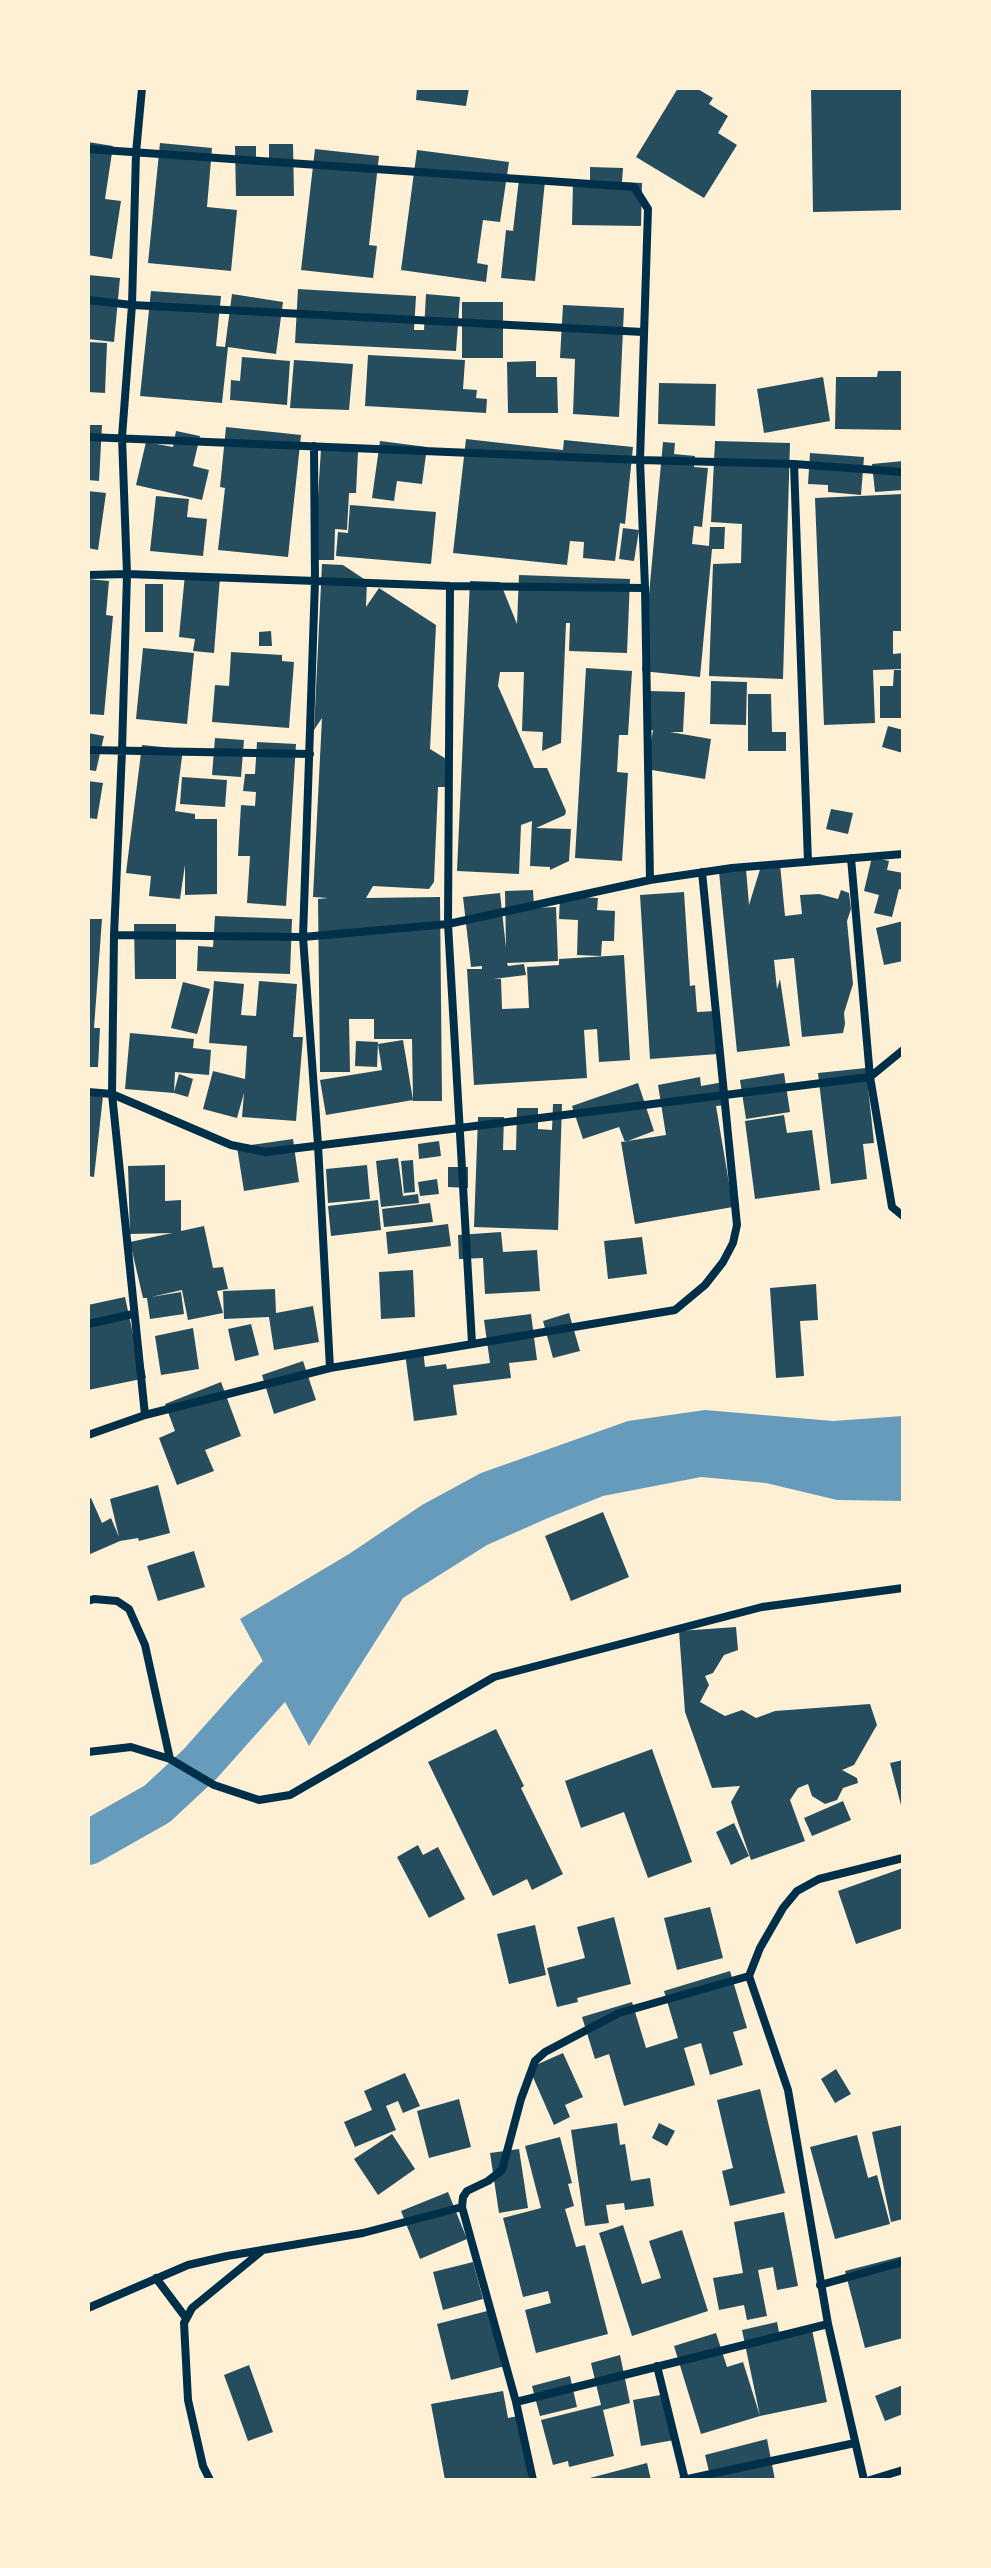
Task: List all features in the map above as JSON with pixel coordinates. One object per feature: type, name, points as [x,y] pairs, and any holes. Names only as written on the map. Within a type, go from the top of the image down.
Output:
[{"type":"street","points":[[142,88],[136,153],[132,305],[122,437],[127,574],[114,935],[112,1094],[145,1415]]},
{"type":"street","points":[[88,149],[634,187],[648,209],[640,460],[650,880]]},
{"type":"street","points":[[88,300],[132,305],[643,332]]},
{"type":"street","points":[[88,437],[794,464],[903,472]]},
{"type":"street","points":[[314,446],[315,581],[303,937],[330,1368]]},
{"type":"street","points":[[794,464],[808,862]]},
{"type":"street","points":[[88,575],[450,586],[645,588]]},
{"type":"street","points":[[450,586],[448,924],[472,1343]]},
{"type":"street","points":[[88,750],[310,754]]},
{"type":"street","points":[[114,935],[303,937],[448,924],[650,880],[702,872],[903,854]]},
{"type":"street","points":[[851,858],[870,1077],[892,1207],[903,1216]]},
{"type":"street","points":[[88,1435],[145,1415],[330,1368],[675,1310],[705,1285],[723,1262],[733,1243],[737,1225],[702,872]]},
{"type":"street","points":[[88,1092],[112,1094],[242,1149],[266,1152],[870,1077],[903,1050]]},
{"type":"street","points":[[88,1324],[133,1314]]},
{"type":"street","points":[[88,1752],[131,1747],[170,1759],[214,1785],[259,1800],[290,1795],[494,1677],[762,1607],[903,1588]]},
{"type":"street","points":[[88,1601],[117,1601],[129,1609],[145,1645],[170,1759]]},
{"type":"street","points":[[903,1858],[819,1879],[797,1891],[783,1908],[760,1948],[749,1976],[788,2090],[820,2285],[855,2443],[867,2480],[903,2470]]},
{"type":"street","points":[[533,2480],[516,2402],[462,2207],[467,2191],[502,2170],[521,2099],[535,2061],[545,2052],[619,2013],[749,1976]]},
{"type":"street","points":[[88,2308],[188,2265],[363,2233],[462,2207]]},
{"type":"street","points":[[210,2480],[203,2466],[188,2400],[183,2327],[192,2308],[264,2249]]},
{"type":"street","points":[[820,2285],[903,2262]]},
{"type":"street","points":[[156,2278],[186,2318]]},
{"type":"street","points":[[516,2402],[828,2324]]},
{"type":"street","points":[[657,2366],[684,2480],[855,2443]]},
{"type":"water","points":[[705,1410],[833,1421],[903,1416],[903,1501],[837,1500],[766,1483],[701,1477],[603,1496],[548,1518],[487,1545],[403,1598],[309,1746],[240,1619],[349,1554],[422,1505],[481,1473],[628,1421]]},
{"type":"building","points":[[417,88],[469,88],[466,106],[416,100]]},
{"type":"building","points":[[678,88],[696,88],[713,98],[709,104],[728,116],[718,133],[737,145],[704,198],[636,157]]},
{"type":"building","points":[[811,88],[903,88],[903,210],[813,212]]},
{"type":"building","points":[[88,142],[113,146],[105,199],[121,201],[112,259],[88,255]]},
{"type":"building","points":[[160,143],[212,148],[207,207],[237,210],[231,271],[148,263]]},
{"type":"building","points":[[269,144],[293,144],[294,196],[236,196],[235,146],[256,146],[256,158],[269,158]]},
{"type":"building","points":[[315,149],[379,156],[369,245],[377,246],[373,278],[301,270]]},
{"type":"building","points":[[417,150],[509,162],[500,222],[483,220],[477,263],[488,265],[486,282],[401,270]]},
{"type":"building","points":[[590,167],[623,168],[622,182],[642,183],[641,226],[572,225],[573,182],[590,183]]},
{"type":"building","points":[[519,179],[545,181],[535,281],[501,278],[506,230],[513,231]]},
{"type":"building","points":[[88,275],[120,278],[114,342],[88,339]]},
{"type":"building","points":[[298,289],[416,296],[414,330],[424,330],[426,294],[460,297],[456,351],[295,343]]},
{"type":"building","points":[[151,291],[221,296],[216,346],[225,347],[232,294],[283,302],[276,354],[228,347],[222,403],[140,396]]},
{"type":"building","points":[[462,302],[503,302],[503,358],[462,358]]},
{"type":"building","points":[[563,305],[624,308],[619,417],[573,414],[575,359],[560,358]]},
{"type":"building","points":[[88,342],[107,343],[105,393],[88,392]]},
{"type":"building","points":[[368,355],[465,360],[463,389],[477,390],[476,398],[487,399],[486,413],[365,406]]},
{"type":"building","points":[[242,357],[290,361],[287,405],[230,400],[231,380],[240,381]]},
{"type":"building","points":[[294,360],[353,364],[349,410],[290,408]]},
{"type":"building","points":[[536,361],[536,377],[557,377],[558,413],[508,413],[507,362]]},
{"type":"building","points":[[878,371],[903,371],[903,430],[835,429],[836,377],[877,377]]},
{"type":"building","points":[[823,377],[830,421],[764,433],[757,389]]},
{"type":"building","points":[[659,383],[716,384],[715,426],[658,424]]},
{"type":"building","points":[[88,425],[102,425],[99,481],[88,480]]},
{"type":"building","points":[[226,427],[301,435],[288,557],[218,550],[225,488],[220,487]]},
{"type":"building","points":[[176,431],[200,436],[193,466],[209,470],[202,500],[136,485],[146,442],[173,447]]},
{"type":"building","points":[[466,439],[563,450],[564,440],[633,447],[625,524],[620,523],[615,561],[583,558],[584,542],[570,541],[567,565],[453,553]]},
{"type":"building","points":[[380,441],[427,447],[422,484],[397,481],[394,501],[372,498]]},
{"type":"building","points":[[715,441],[790,443],[783,679],[709,676],[713,564],[741,563],[742,524],[711,522]]},
{"type":"building","points":[[663,442],[675,443],[674,454],[695,456],[694,467],[708,468],[702,527],[694,526],[692,544],[709,546],[710,527],[725,527],[724,549],[712,549],[700,677],[642,671]]},
{"type":"building","points":[[321,449],[358,451],[356,493],[349,493],[347,530],[335,529],[334,560],[314,560]]},
{"type":"building","points":[[810,453],[864,457],[861,495],[828,492],[828,485],[808,484]]},
{"type":"building","points":[[903,461],[903,490],[875,492],[872,464]]},
{"type":"building","points":[[88,491],[106,493],[98,550],[88,548]]},
{"type":"building","points":[[903,494],[903,631],[893,631],[893,654],[903,653],[903,669],[873,670],[875,723],[824,725],[815,498]]},
{"type":"building","points":[[156,496],[189,499],[187,517],[207,519],[203,556],[150,551]]},
{"type":"building","points":[[350,505],[436,512],[431,564],[336,556],[338,532],[348,533]]},
{"type":"building","points":[[623,528],[639,530],[634,561],[619,559]]},
{"type":"building","points":[[322,564],[343,565],[367,581],[366,607],[379,588],[436,625],[430,749],[448,760],[446,787],[438,787],[434,882],[429,889],[373,886],[366,898],[440,897],[442,1101],[413,1101],[412,1039],[374,1039],[374,1019],[349,1019],[350,1072],[320,1072],[318,899],[328,898],[313,897],[322,718],[314,730]]},
{"type":"building","points":[[185,574],[220,577],[214,653],[193,651],[195,639],[179,637]]},
{"type":"building","points":[[519,575],[630,579],[627,653],[569,651],[570,623],[566,623],[561,743],[542,751],[543,732],[522,731],[524,672],[500,672],[498,686],[534,768],[547,768],[566,811],[565,815],[536,828],[571,829],[569,861],[550,870],[550,867],[530,866],[532,821],[521,825],[519,874],[457,871],[470,581],[500,582],[517,624]]},
{"type":"building","points":[[88,579],[109,581],[106,615],[113,616],[104,715],[88,714]]},
{"type":"building","points":[[145,584],[163,584],[163,632],[145,632]]},
{"type":"building","points":[[271,631],[272,646],[259,646],[259,632]]},
{"type":"building","points":[[143,648],[194,653],[187,724],[136,719]]},
{"type":"building","points":[[231,652],[282,655],[282,661],[294,662],[289,728],[212,722],[215,685],[229,686]]},
{"type":"building","points":[[586,668],[632,671],[628,735],[619,735],[617,772],[628,773],[622,861],[575,858]]},
{"type":"building","points":[[894,670],[903,670],[903,718],[880,718],[880,686],[893,686]]},
{"type":"building","points":[[711,681],[747,682],[746,725],[710,724]]},
{"type":"building","points":[[650,691],[685,692],[683,732],[670,732],[711,739],[705,779],[646,769],[653,730],[648,730]]},
{"type":"building","points":[[748,694],[771,694],[772,732],[786,732],[786,751],[748,751]]},
{"type":"building","points":[[888,726],[903,730],[903,753],[882,747]]},
{"type":"building","points":[[88,733],[104,736],[96,771],[88,770]]},
{"type":"building","points":[[215,738],[244,740],[241,777],[212,775]]},
{"type":"building","points":[[257,742],[296,744],[286,906],[247,903],[250,856],[238,856],[241,805],[255,806],[256,792],[243,791],[245,774],[255,774]]},
{"type":"building","points":[[142,745],[183,749],[175,811],[195,814],[195,819],[217,819],[217,894],[185,895],[185,865],[180,899],[149,896],[151,876],[126,873]]},
{"type":"building","points":[[182,777],[227,780],[225,807],[180,804]]},
{"type":"building","points":[[88,781],[103,783],[97,819],[88,818]]},
{"type":"building","points":[[831,809],[853,813],[848,834],[826,829]]},
{"type":"building","points":[[872,857],[889,861],[887,870],[903,873],[903,890],[899,889],[892,917],[874,913],[879,895],[864,891]]},
{"type":"building","points":[[780,864],[785,916],[802,914],[800,895],[819,894],[838,899],[841,890],[849,893],[851,909],[847,921],[853,984],[844,1013],[843,1033],[802,1037],[794,958],[774,960],[777,989],[780,979],[790,1046],[737,1052],[719,872],[746,869],[749,905],[761,866]]},
{"type":"building","points":[[533,890],[534,908],[556,907],[558,961],[507,963],[508,966],[524,964],[526,975],[493,979],[501,979],[502,1009],[529,1008],[527,967],[559,965],[559,959],[624,955],[630,1060],[599,1062],[597,1029],[584,1030],[587,1078],[474,1085],[467,969],[482,969],[482,966],[471,967],[463,897],[500,893],[506,948],[505,891]]},
{"type":"building","points":[[684,892],[690,986],[695,985],[697,1012],[716,1011],[718,1054],[650,1059],[640,895]]},
{"type":"building","points":[[560,896],[598,898],[597,910],[615,911],[614,941],[602,941],[601,956],[577,955],[578,920],[559,919]]},
{"type":"building","points":[[215,916],[292,919],[290,974],[197,971],[198,946],[213,947]]},
{"type":"building","points":[[88,919],[102,919],[94,1028],[100,1028],[98,1067],[88,1067]]},
{"type":"building","points":[[903,921],[903,961],[884,965],[876,928]]},
{"type":"building","points":[[134,924],[176,924],[176,979],[135,979]]},
{"type":"building","points":[[214,981],[244,984],[241,1015],[256,1016],[259,981],[297,984],[293,1037],[303,1037],[296,1121],[242,1117],[244,1093],[237,1118],[203,1109],[213,1071],[245,1079],[247,1046],[209,1043]]},
{"type":"building","points":[[183,982],[210,989],[197,1034],[171,1028]]},
{"type":"building","points":[[130,1033],[194,1039],[193,1048],[211,1050],[209,1075],[175,1072],[174,1092],[179,1074],[193,1079],[188,1097],[125,1089]]},
{"type":"building","points":[[403,1040],[413,1100],[326,1115],[320,1080],[382,1070],[378,1044]]},
{"type":"building","points":[[356,1041],[378,1042],[377,1067],[355,1066]]},
{"type":"building","points":[[866,1068],[874,1143],[863,1144],[867,1179],[831,1184],[818,1073]]},
{"type":"building","points":[[784,1073],[790,1112],[746,1119],[740,1080]]},
{"type":"building","points":[[700,1077],[701,1086],[724,1082],[728,1105],[716,1106],[733,1207],[635,1224],[621,1142],[666,1135],[658,1085]]},
{"type":"building","points":[[638,1083],[654,1131],[625,1142],[619,1127],[583,1139],[572,1106]]},
{"type":"building","points":[[88,1094],[103,1096],[94,1177],[88,1176]]},
{"type":"building","points":[[553,1104],[562,1104],[558,1230],[474,1227],[478,1117],[504,1117],[503,1150],[516,1150],[517,1108],[538,1108],[538,1129],[552,1130]]},
{"type":"building","points":[[784,1115],[787,1133],[812,1130],[820,1190],[755,1199],[745,1121]]},
{"type":"building","points":[[293,1139],[299,1182],[244,1191],[237,1147]]},
{"type":"building","points":[[439,1141],[441,1156],[419,1159],[418,1144]]},
{"type":"building","points":[[398,1158],[403,1196],[418,1194],[419,1203],[381,1207],[376,1161]]},
{"type":"building","points":[[413,1160],[415,1192],[404,1193],[401,1161]]},
{"type":"building","points":[[165,1165],[165,1201],[181,1200],[181,1231],[204,1226],[213,1268],[223,1267],[228,1289],[217,1291],[223,1313],[188,1320],[182,1290],[151,1297],[181,1292],[184,1314],[150,1319],[130,1242],[172,1233],[130,1234],[128,1166]]},
{"type":"building","points":[[367,1165],[370,1199],[328,1203],[326,1169]]},
{"type":"building","points":[[448,1167],[468,1167],[468,1188],[448,1187]]},
{"type":"building","points":[[437,1179],[439,1194],[420,1196],[418,1182]]},
{"type":"building","points":[[378,1200],[381,1230],[331,1236],[328,1206]]},
{"type":"building","points":[[430,1203],[433,1222],[384,1227],[382,1209]]},
{"type":"building","points":[[448,1224],[451,1246],[388,1254],[386,1232]]},
{"type":"building","points":[[501,1232],[503,1252],[537,1250],[540,1291],[485,1294],[483,1258],[459,1259],[458,1235]]},
{"type":"building","points":[[642,1237],[647,1274],[608,1279],[604,1241]]},
{"type":"building","points":[[413,1270],[415,1317],[381,1319],[379,1272]]},
{"type":"building","points":[[816,1284],[818,1320],[800,1321],[804,1376],[776,1378],[770,1288]]},
{"type":"building","points":[[275,1289],[276,1313],[313,1306],[319,1342],[274,1350],[269,1317],[224,1319],[223,1291]]},
{"type":"building","points":[[125,1297],[146,1378],[88,1390],[88,1305]]},
{"type":"building","points":[[569,1313],[580,1351],[553,1358],[543,1321]]},
{"type":"building","points":[[531,1314],[537,1360],[509,1363],[511,1378],[453,1385],[457,1415],[414,1421],[405,1353],[423,1350],[425,1367],[446,1364],[447,1369],[490,1363],[484,1320]]},
{"type":"building","points":[[251,1324],[259,1355],[235,1361],[228,1329]]},
{"type":"building","points":[[193,1328],[199,1369],[161,1375],[155,1336]]},
{"type":"building","points":[[303,1361],[316,1400],[274,1414],[262,1375]]},
{"type":"building","points":[[221,1382],[241,1436],[205,1450],[214,1471],[177,1485],[159,1438],[175,1431],[165,1404]]},
{"type":"building","points":[[158,1485],[170,1533],[139,1541],[138,1538],[120,1541],[88,1555],[88,1499],[91,1498],[102,1523],[111,1518],[119,1537],[110,1499]]},
{"type":"building","points":[[603,1512],[629,1577],[571,1601],[545,1536]]},
{"type":"building","points":[[194,1551],[205,1587],[158,1601],[147,1566]]},
{"type":"building","points":[[736,1627],[738,1650],[724,1655],[713,1673],[705,1676],[709,1685],[700,1702],[725,1716],[742,1710],[756,1718],[775,1711],[870,1704],[877,1725],[854,1765],[842,1770],[857,1778],[858,1783],[843,1788],[837,1800],[825,1804],[812,1796],[808,1784],[798,1788],[790,1800],[805,1841],[751,1860],[731,1802],[740,1786],[712,1788],[685,1712],[679,1631]]},
{"type":"building","points":[[496,1729],[563,1874],[532,1890],[527,1879],[493,1896],[428,1762]]},
{"type":"building","points":[[652,1749],[692,1862],[648,1878],[624,1812],[581,1828],[565,1781]]},
{"type":"building","points":[[903,1760],[903,1809],[902,1809],[890,1763]]},
{"type":"building","points":[[843,1801],[851,1820],[812,1836],[804,1818]]},
{"type":"building","points":[[734,1823],[749,1856],[731,1865],[716,1832]]},
{"type":"building","points":[[418,1845],[423,1855],[438,1847],[465,1899],[429,1918],[397,1857]]},
{"type":"building","points":[[903,1868],[903,1928],[856,1944],[838,1891]]},
{"type":"building","points":[[710,1907],[723,1958],[677,1970],[664,1918]]},
{"type":"building","points":[[614,1917],[631,1984],[577,1998],[578,2002],[557,2007],[547,1968],[585,1958],[577,1927]]},
{"type":"building","points":[[535,1925],[546,1975],[509,1984],[497,1934]]},
{"type":"building","points":[[730,1971],[747,2028],[733,2032],[743,2065],[710,2075],[701,2043],[684,2048],[695,2085],[624,2106],[609,2054],[595,2059],[582,2017],[632,2002],[646,2048],[678,2038],[664,1991]]},
{"type":"building","points":[[563,2053],[583,2097],[565,2105],[570,2117],[554,2125],[529,2068]]},
{"type":"building","points":[[836,2069],[851,2094],[835,2103],[821,2079]]},
{"type":"building","points":[[405,2073],[420,2106],[403,2113],[398,2101],[386,2106],[396,2130],[355,2147],[344,2122],[372,2110],[364,2091]]},
{"type":"building","points":[[760,2089],[785,2193],[730,2206],[722,2171],[733,2168],[717,2100]]},
{"type":"building","points":[[459,2099],[471,2147],[429,2158],[417,2111]]},
{"type":"building","points":[[617,2123],[620,2145],[625,2144],[631,2181],[650,2178],[654,2206],[625,2210],[624,2203],[606,2205],[609,2223],[585,2226],[571,2130]]},
{"type":"building","points":[[659,2123],[675,2131],[667,2146],[652,2138]]},
{"type":"building","points":[[903,2125],[903,2219],[891,2222],[872,2132]]},
{"type":"building","points":[[392,2134],[415,2169],[378,2195],[354,2159]]},
{"type":"building","points":[[857,2135],[868,2178],[877,2175],[890,2224],[835,2239],[810,2147]]},
{"type":"building","points":[[560,2137],[572,2183],[568,2184],[574,2206],[565,2209],[576,2247],[585,2245],[608,2334],[536,2353],[525,2310],[551,2303],[548,2291],[523,2297],[503,2218],[541,2208],[525,2146]]},
{"type":"building","points":[[519,2149],[528,2208],[499,2213],[490,2153]]},
{"type":"building","points":[[448,2192],[467,2239],[420,2259],[401,2211]]},
{"type":"building","points":[[784,2212],[798,2286],[777,2290],[773,2267],[758,2270],[767,2316],[747,2320],[744,2305],[719,2310],[713,2278],[743,2273],[734,2222]]},
{"type":"building","points":[[623,2225],[642,2284],[661,2278],[649,2241],[682,2230],[708,2311],[632,2336],[599,2233]]},
{"type":"building","points":[[903,2256],[903,2338],[865,2348],[845,2271]]},
{"type":"building","points":[[473,2262],[483,2299],[443,2310],[433,2272]]},
{"type":"building","points":[[491,2310],[505,2366],[451,2380],[437,2324]]},
{"type":"building","points":[[777,2322],[779,2332],[811,2325],[827,2402],[760,2416],[742,2330]]},
{"type":"building","points":[[716,2333],[727,2367],[743,2362],[760,2416],[701,2434],[674,2346]]},
{"type":"building","points":[[620,2355],[630,2403],[603,2410],[614,2456],[569,2467],[568,2461],[553,2465],[541,2420],[601,2405],[591,2363]]},
{"type":"building","points":[[249,2365],[273,2432],[248,2441],[224,2375]]},
{"type":"building","points":[[570,2376],[577,2407],[540,2416],[532,2386]]},
{"type":"building","points":[[903,2385],[903,2414],[885,2421],[875,2396]]},
{"type":"building","points":[[503,2391],[508,2418],[518,2416],[529,2480],[445,2480],[431,2404]]},
{"type":"building","points":[[666,2394],[674,2440],[641,2446],[633,2400]]},
{"type":"building","points":[[767,2439],[775,2480],[711,2480],[705,2455]]},
{"type":"building","points":[[647,2463],[651,2480],[586,2480],[586,2479]]},
{"type":"waterway","points":[[88,1843],[157,1804],[200,1764],[274,1681],[317,1639]]}]
